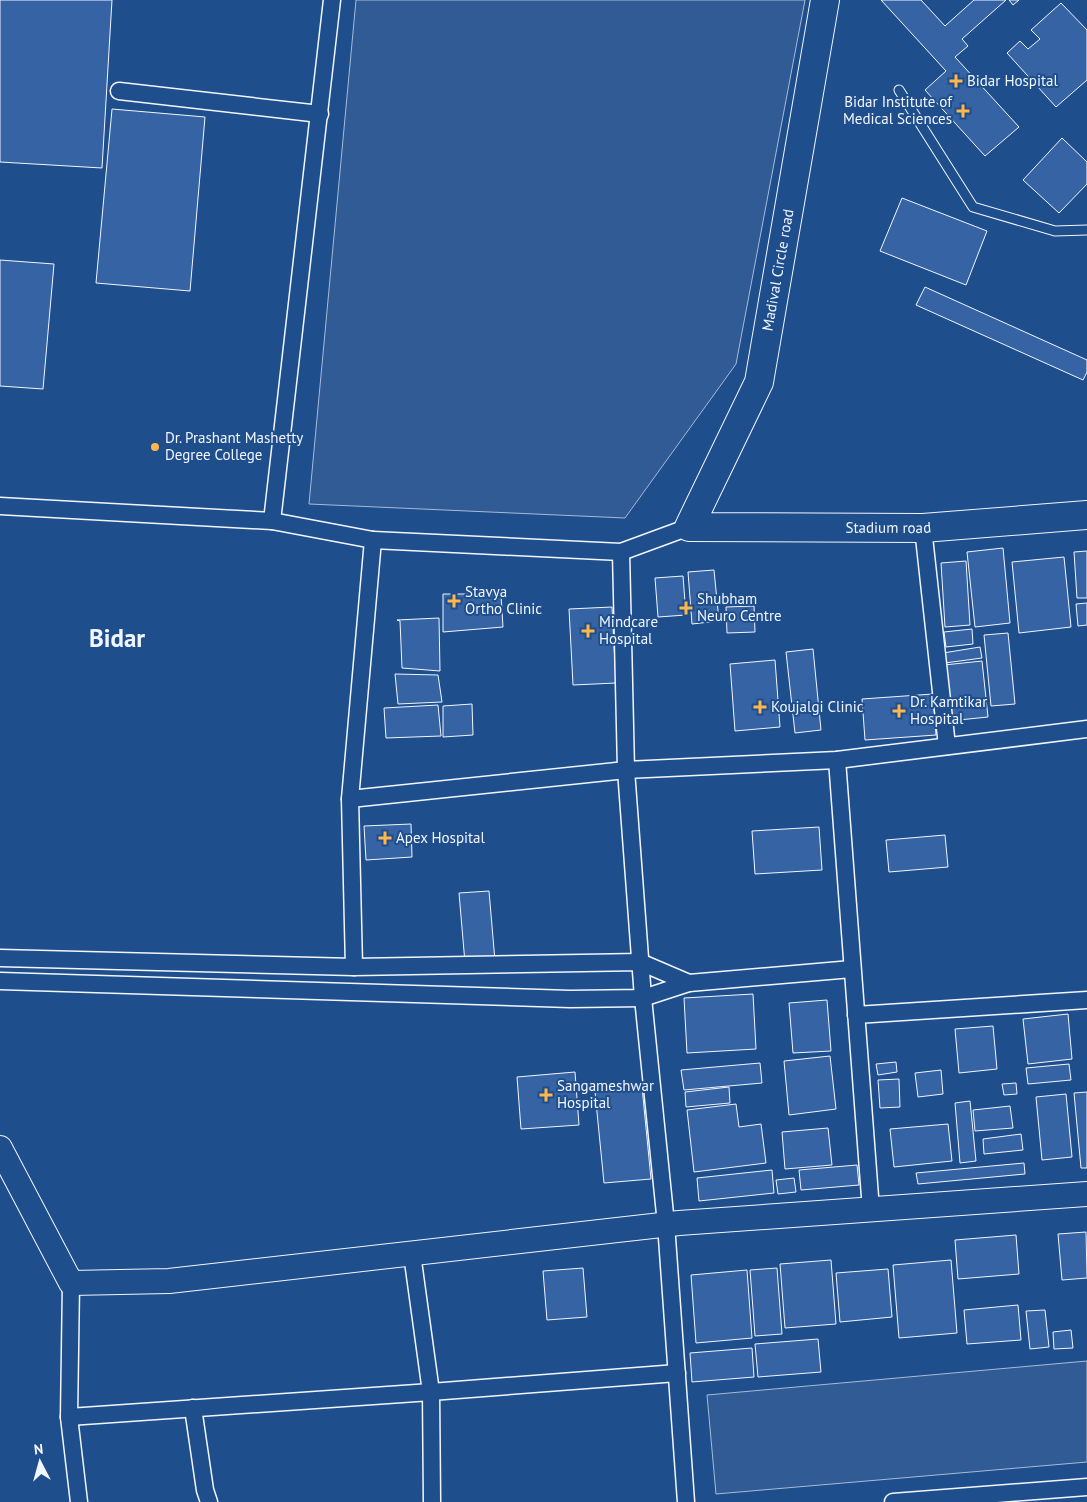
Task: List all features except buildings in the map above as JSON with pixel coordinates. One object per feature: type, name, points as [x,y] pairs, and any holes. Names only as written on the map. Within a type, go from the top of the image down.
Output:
[{"type":"highway","name":"Madival Circle road","points":[[689,527],[759,382],[825,0]]},
{"type":"highway","name":"Stadium road","points":[[689,527],[923,528],[1087,515]]},
{"type":"main road","points":[[0,1148],[71,1283],[169,1281],[666,1224],[1087,1194]]},
{"type":"street","points":[[272,521],[332,0]]},
{"type":"street","points":[[119,91],[320,114]]},
{"type":"street","points":[[0,506],[272,521],[374,540],[621,552],[689,527]]},
{"type":"street","points":[[923,528],[947,746]]},
{"type":"street","points":[[354,967],[350,799],[374,540]]},
{"type":"street","points":[[621,552],[626,770],[643,998],[666,1224],[686,1502]]},
{"type":"street","points":[[350,799],[626,770],[837,760],[1087,729]]},
{"type":"street","points":[[837,760],[870,1210]]},
{"type":"street","points":[[0,958],[354,967],[640,962],[689,983]]},
{"type":"street","points":[[0,981],[570,999],[643,998],[689,983],[852,969]]},
{"type":"street","points":[[856,1015],[1087,1000]]},
{"type":"street","points":[[412,1254],[431,1392],[432,1502]]},
{"type":"street","points":[[71,1283],[69,1417],[79,1502]]},
{"type":"street","points":[[69,1417],[676,1373]]},
{"type":"street","points":[[193,1408],[205,1490],[209,1502]]},
{"type":"street","points":[[893,1502],[1087,1487]]},
{"type":"lane","points":[[899,90],[973,206],[1055,231],[1087,230]]},
{"type":"shaded area","points":[[356,0],[805,0],[736,364],[625,518],[309,504]]},
{"type":"shaded area","points":[[1087,1361],[1087,1462],[716,1494],[707,1395]]},
{"type":"place","name":"Bidar Hospital","points":[[956,81]]},
{"type":"place","name":"Bidar Institute of Medical Sciences","points":[[963,111]]},
{"type":"place","name":"Dr. Prashant Mashetty Degree College","points":[[155,447]]},
{"type":"place","name":"Stavya Ortho Clinic","points":[[454,601]]},
{"type":"place","name":"Shubham Neuro Centre","points":[[686,608]]},
{"type":"place","name":"Mindcare Hospital","points":[[588,631]]},
{"type":"place","name":"Koujalgi Clinic","points":[[760,707]]},
{"type":"place","name":"Dr. Kamtikar Hospital","points":[[899,711]]},
{"type":"place","name":"Apex Hospital","points":[[385,838]]},
{"type":"place","name":"Sangameshwar Hospital","points":[[546,1095]]},
{"type":"district","name":"Bidar","points":[[117,638]]}]
